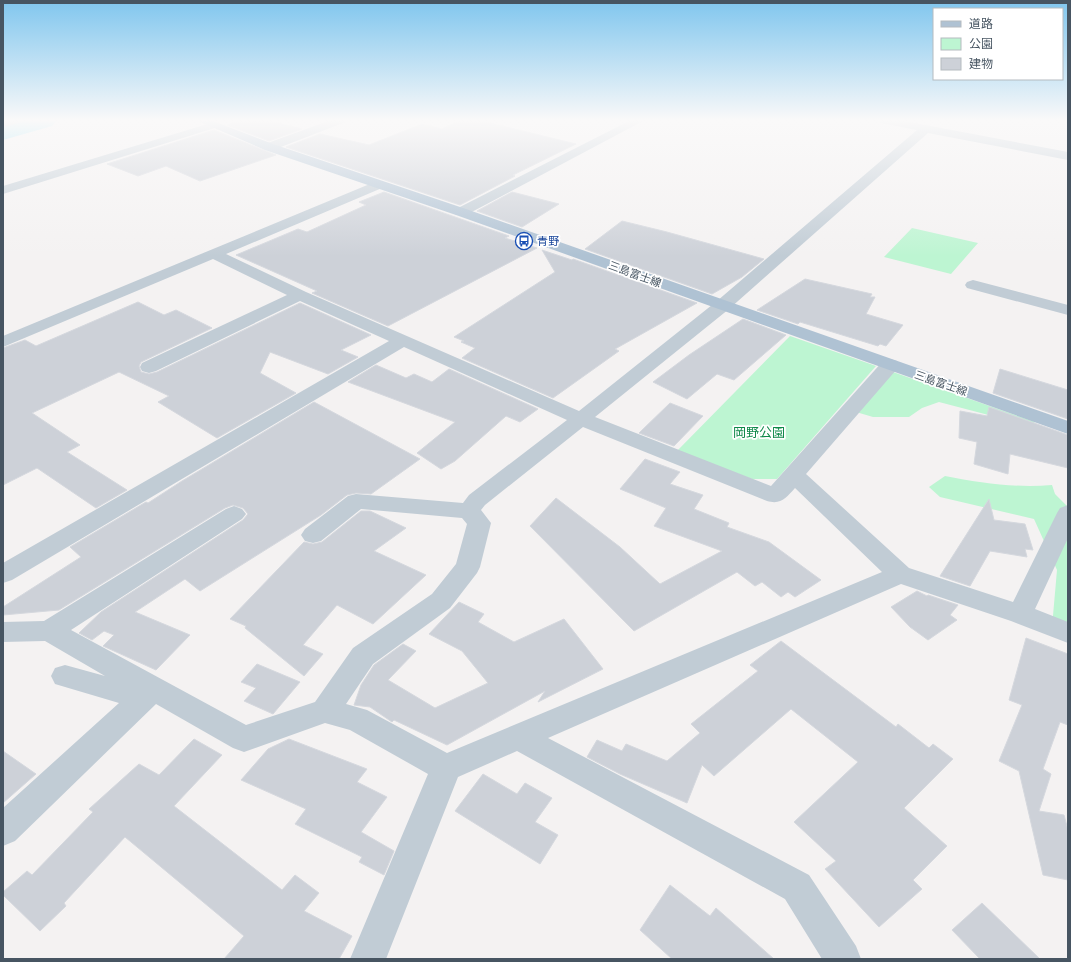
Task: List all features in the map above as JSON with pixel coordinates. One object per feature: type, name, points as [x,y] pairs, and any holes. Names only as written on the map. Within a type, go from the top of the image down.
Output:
[{"type":"main road","name":"三島富士線","points":[[323,166],[461,212],[1068,428]]},
{"type":"street","points":[[3,190],[77,166]]},
{"type":"street","points":[[461,212],[551,166]]},
{"type":"street","points":[[469,511],[477,500],[724,305],[883,166]]},
{"type":"street","points":[[3,342],[377,185]]},
{"type":"street","points":[[214,254],[402,341],[581,419],[775,496],[890,365]]},
{"type":"street","points":[[973,285],[1068,310]]},
{"type":"street","points":[[148,367],[300,295]]},
{"type":"street","points":[[3,574],[402,341]]},
{"type":"street","points":[[794,475],[900,574],[1020,614],[1068,633]]},
{"type":"street","points":[[313,535],[356,501],[469,511],[479,523],[468,567],[441,601],[364,656],[325,711]]},
{"type":"street","points":[[1020,614],[1068,513]]},
{"type":"street","points":[[3,632],[49,631],[234,514]]},
{"type":"street","points":[[368,959],[446,768],[487,750],[520,738],[900,574]]},
{"type":"street","points":[[49,631],[148,693],[244,739],[325,711],[357,719],[446,768]]},
{"type":"street","points":[[65,676],[148,693]]},
{"type":"street","points":[[3,830],[148,693]]},
{"type":"street","points":[[520,738],[797,887],[843,959]]},
{"type":"green space","points":[[912,228],[978,243],[951,274],[884,257]]},
{"type":"green space","name":"岡野公園","points":[[790,336],[876,366],[777,479],[752,479],[677,451]]},
{"type":"green space","points":[[893,372],[1035,422],[1030,426],[939,402],[922,408],[909,417],[873,417],[856,412]]},
{"type":"green space","points":[[945,476],[998,484],[1025,486],[1052,485],[1055,494],[1068,507],[1068,633],[1052,627],[1057,570],[1034,519],[940,497],[929,487]]},
{"type":"building","points":[[112,166],[244,166],[200,181],[166,166],[138,176]]},
{"type":"building","points":[[343,166],[532,166],[460,205]]},
{"type":"building","points":[[384,192],[509,236],[505,238],[537,248],[388,326],[312,293],[317,291],[236,255],[298,229],[307,232],[366,205],[359,202]]},
{"type":"building","points":[[512,192],[559,204],[522,227],[477,211]]},
{"type":"building","points":[[622,221],[764,259],[742,277],[712,294],[585,249]]},
{"type":"building","points":[[542,250],[572,260],[573,259],[697,303],[615,349],[619,351],[553,398],[462,358],[475,348],[454,337],[555,272]]},
{"type":"building","points":[[805,279],[872,294],[870,297],[875,297],[866,314],[903,325],[886,346],[880,344],[878,346],[800,322],[798,324],[757,310]]},
{"type":"building","points":[[138,302],[164,315],[176,310],[212,328],[141,362],[139,366],[141,372],[149,374],[157,372],[300,303],[371,335],[341,350],[358,357],[328,374],[270,352],[260,373],[296,393],[217,438],[158,402],[169,396],[119,372],[32,413],[80,445],[67,452],[127,490],[96,508],[37,468],[3,485],[3,348],[25,340],[36,346]]},
{"type":"building","points":[[743,319],[786,335],[734,380],[717,374],[687,399],[653,382],[689,355]]},
{"type":"building","points":[[376,365],[406,378],[414,374],[432,382],[449,369],[538,409],[520,422],[506,416],[455,461],[441,469],[417,453],[455,422],[348,382]]},
{"type":"building","points":[[1000,369],[1068,390],[1068,419],[993,393]]},
{"type":"building","points":[[314,402],[420,459],[371,494],[356,493],[347,495],[321,515],[200,591],[185,579],[135,612],[190,635],[156,670],[103,646],[114,635],[104,631],[92,640],[79,633],[101,612],[243,520],[248,514],[243,508],[233,505],[225,508],[59,610],[3,615],[3,607],[81,557],[70,547],[146,502],[148,503]]},
{"type":"building","points":[[670,403],[703,416],[674,446],[639,433]]},
{"type":"building","points":[[989,407],[1068,435],[1068,468],[1010,454],[1008,474],[974,464],[977,442],[959,438],[960,411],[987,416]]},
{"type":"building","points":[[645,459],[680,472],[670,484],[703,495],[694,509],[729,523],[727,527],[769,542],[821,580],[795,597],[788,592],[781,597],[762,582],[755,586],[737,572],[634,631],[530,526],[556,498],[620,547],[660,584],[722,551],[654,526],[666,508],[620,489]]},
{"type":"building","points":[[989,499],[994,520],[1025,524],[1033,550],[1025,549],[1027,557],[990,551],[970,586],[940,576]]},
{"type":"building","points":[[361,511],[370,511],[406,528],[374,551],[426,575],[373,624],[337,605],[303,645],[323,654],[304,676],[245,628],[246,626],[230,619],[304,542],[313,544],[322,542]]},
{"type":"building","points":[[917,591],[927,596],[928,595],[958,605],[950,615],[957,620],[928,640],[910,627],[891,607]]},
{"type":"building","points":[[459,602],[484,614],[478,622],[514,642],[564,619],[603,669],[538,702],[545,691],[447,745],[394,720],[392,722],[370,707],[354,705],[361,685],[374,665],[403,644],[416,651],[388,680],[435,708],[488,683],[462,651],[429,634]]},
{"type":"building","points":[[1026,638],[1068,654],[1068,725],[1060,722],[1043,769],[1051,774],[1039,811],[1064,815],[1068,830],[1068,880],[1043,875],[1019,771],[999,761],[1022,705],[1009,700]]},
{"type":"building","points":[[781,641],[896,727],[898,724],[929,748],[933,744],[953,759],[904,808],[947,846],[913,880],[922,889],[879,927],[825,869],[836,861],[794,822],[858,762],[791,709],[714,776],[702,765],[687,803],[620,774],[587,757],[597,740],[622,751],[626,744],[667,761],[700,733],[691,724],[758,671],[750,665]]},
{"type":"building","points":[[257,664],[300,682],[273,714],[244,701],[256,688],[241,682]]},
{"type":"building","points":[[194,739],[222,755],[174,806],[282,890],[295,875],[319,893],[304,911],[352,936],[339,959],[224,959],[244,936],[125,837],[64,903],[66,906],[40,931],[3,895],[3,892],[27,871],[32,875],[93,812],[89,809],[139,764],[159,775]]},
{"type":"building","points":[[289,739],[367,769],[357,782],[387,797],[361,832],[394,851],[384,875],[359,862],[362,857],[295,824],[306,809],[241,780],[268,749]]},
{"type":"building","points":[[3,751],[36,774],[3,803]]},
{"type":"building","points":[[483,774],[517,794],[525,783],[552,798],[535,822],[558,835],[540,864],[455,811]]},
{"type":"building","points":[[670,885],[710,916],[716,908],[774,959],[672,959],[640,930]]},
{"type":"building","points":[[982,903],[1040,959],[980,959],[952,930]]},
{"type":"place","name":"青野","points":[[524,241]]}]
